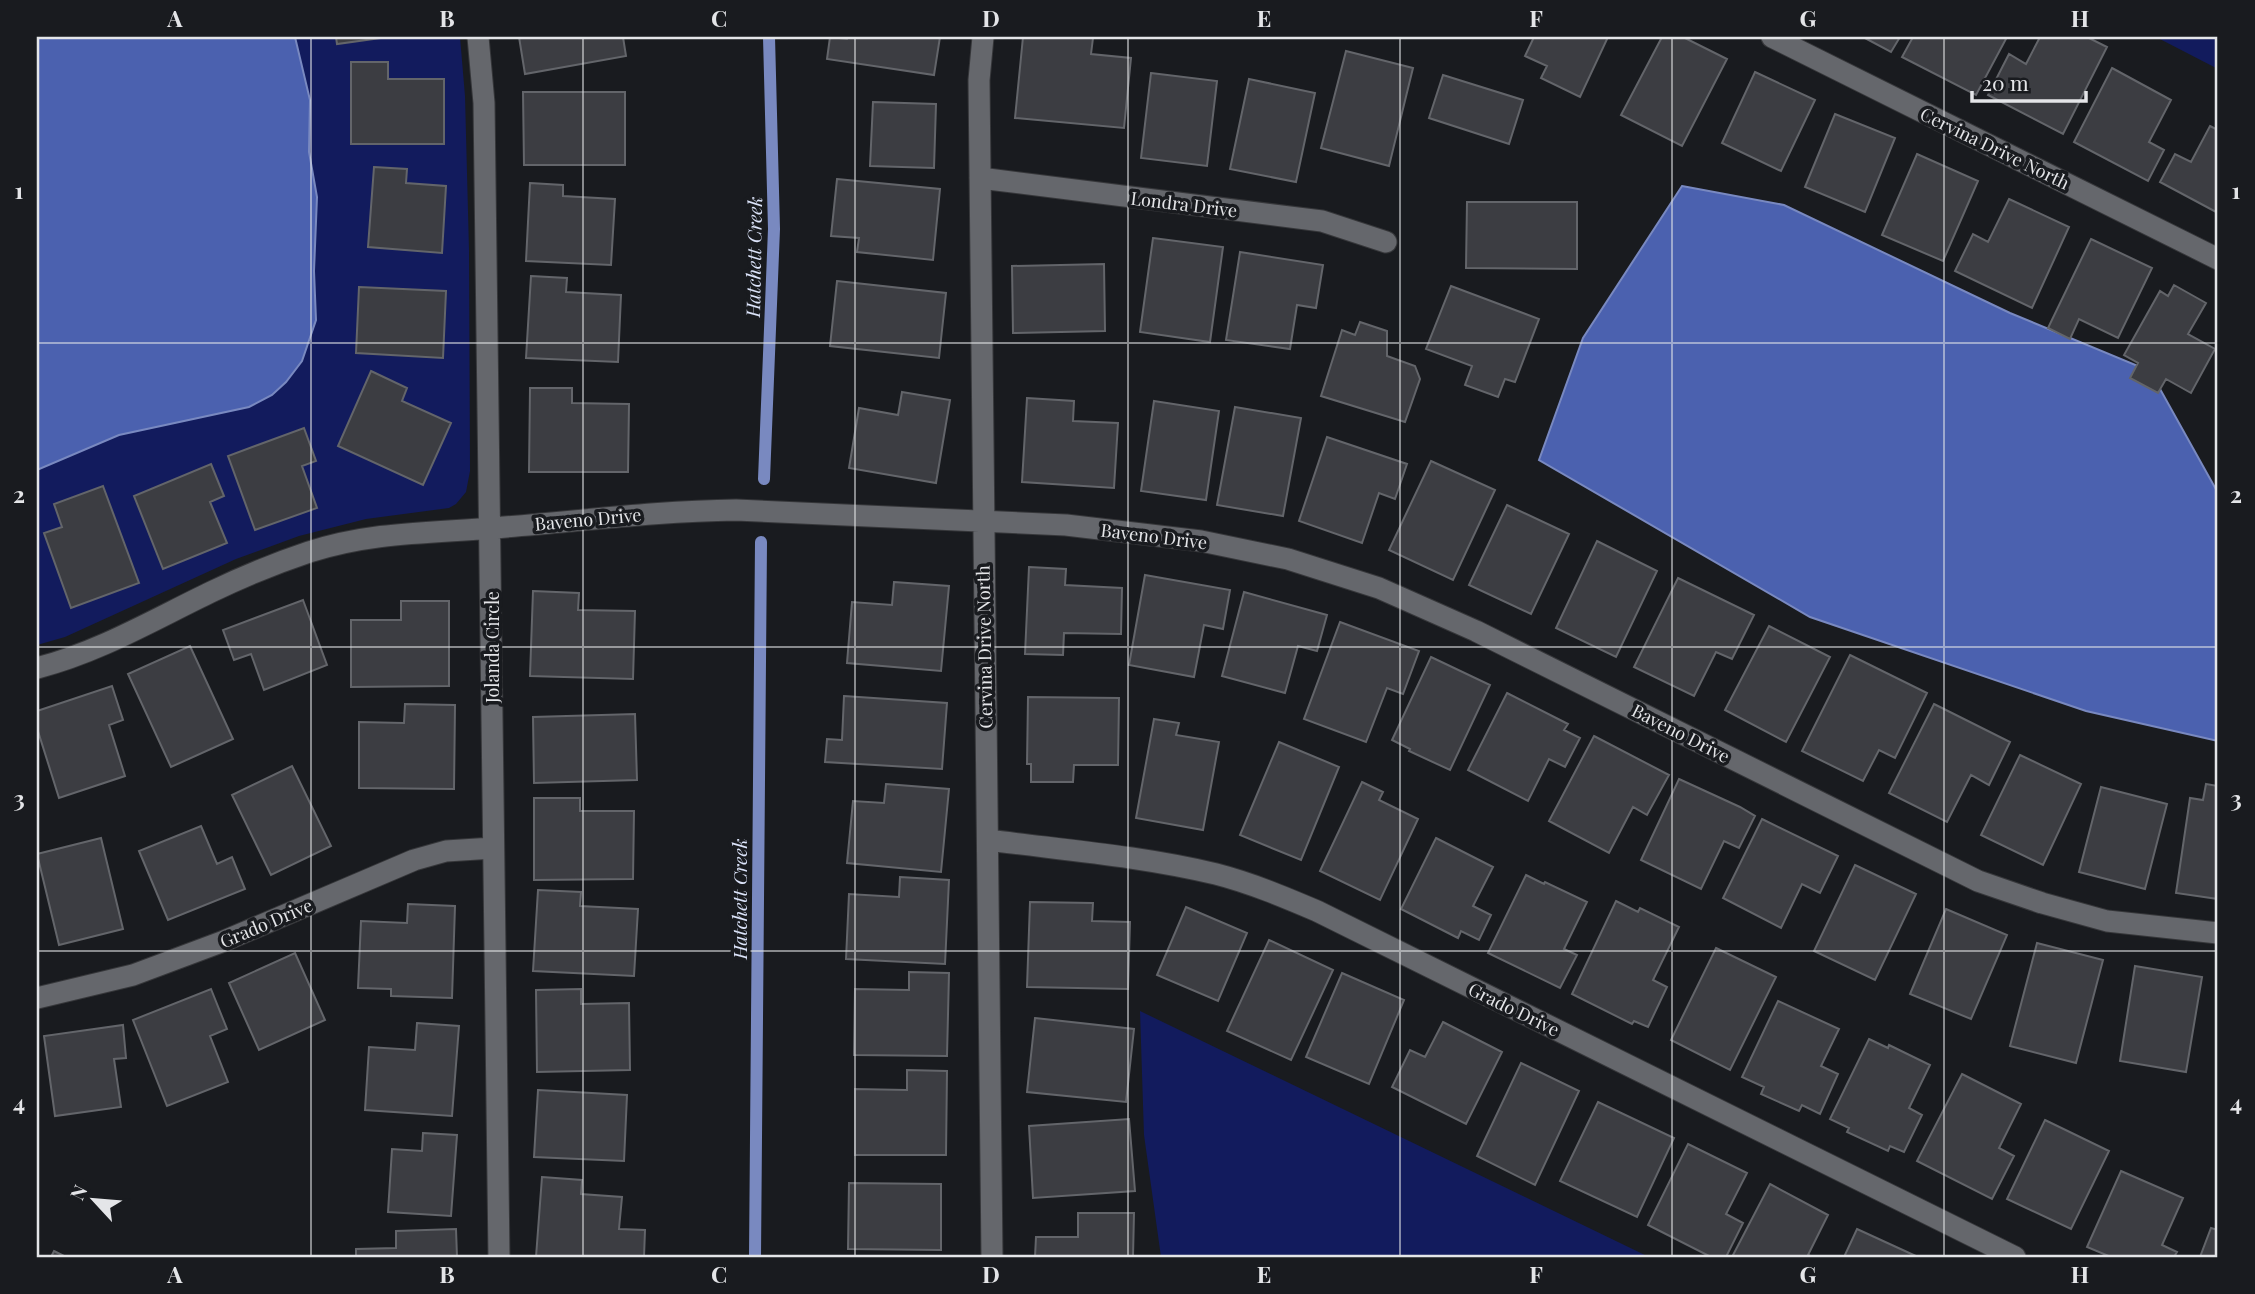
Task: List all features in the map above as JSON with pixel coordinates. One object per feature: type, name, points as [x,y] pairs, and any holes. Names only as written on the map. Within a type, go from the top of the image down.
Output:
[{"type":"street","name":"Jolanda Circle","points":[[478,37],[484,103],[499,1257]]},
{"type":"street","name":"Cervina Drive North","points":[[984,37],[979,80],[992,1257]]},
{"type":"street","name":"Cervina Drive North","points":[[1772,37],[2218,259]]},
{"type":"street","name":"Londra Drive","points":[[980,178],[1322,221],[1386,242]]},
{"type":"street","name":"Baveno Drive","points":[[37,668],[62,662],[117,640],[213,591],[309,552],[352,540],[399,533],[724,510],[1066,525],[1201,541],[1288,559],[1379,588],[1476,631],[1978,881],[2042,903],[2107,920],[2218,933]]},
{"type":"street","name":"Grado Drive","points":[[988,840],[1154,862],[1218,875],[1286,898],[2015,1257]]},
{"type":"street","name":"Grado Drive","points":[[37,998],[133,975],[224,941],[414,860],[446,851],[493,848]]},
{"type":"shaded area","points":[[37,37],[460,37],[465,96],[469,250],[470,471],[466,492],[456,504],[449,508],[366,519],[299,536],[236,559],[65,637],[37,645]]},
{"type":"shaded area","points":[[2156,37],[2218,37],[2218,69]]},
{"type":"shaded area","points":[[1140,1011],[1649,1257],[1161,1257],[1144,1135]]},
{"type":"water","points":[[37,37],[295,37],[310,100],[309,152],[317,197],[314,271],[316,320],[302,361],[286,382],[272,395],[249,407],[119,435],[37,470]]},
{"type":"water","points":[[1682,186],[1784,205],[2010,313],[2150,371],[2218,493],[2218,741],[2086,711],[1810,617],[1539,460],[1583,338]]},
{"type":"building","points":[[336,37],[388,37],[337,44]]},
{"type":"building","points":[[519,37],[623,37],[626,56],[525,74]]},
{"type":"building","points":[[830,37],[940,37],[934,75],[827,59]]},
{"type":"building","points":[[1023,37],[1093,38],[1091,54],[1131,58],[1124,128],[1015,118]]},
{"type":"building","points":[[1534,37],[1608,37],[1580,97],[1541,78],[1547,66],[1525,56]]},
{"type":"building","points":[[1662,37],[1683,37],[1727,59],[1682,146],[1621,115]]},
{"type":"building","points":[[1863,37],[1900,37],[1891,52]]},
{"type":"building","points":[[1913,37],[2007,37],[1976,95],[1902,57]]},
{"type":"building","points":[[2040,37],[2087,37],[2107,47],[2063,134],[1988,95],[2009,54],[2026,64]]},
{"type":"building","points":[[1346,51],[1413,68],[1389,166],[1321,148]]},
{"type":"building","points":[[351,62],[388,62],[388,79],[444,79],[444,144],[351,144]]},
{"type":"building","points":[[2112,68],[2171,100],[2149,142],[2164,150],[2148,181],[2074,142]]},
{"type":"building","points":[[1755,72],[1815,100],[1781,171],[1722,143]]},
{"type":"building","points":[[1151,73],[1217,81],[1207,166],[1141,158]]},
{"type":"building","points":[[1443,75],[1523,100],[1509,144],[1429,118]]},
{"type":"building","points":[[1249,79],[1315,93],[1296,182],[1230,169]]},
{"type":"building","points":[[523,92],[625,92],[625,165],[524,165]]},
{"type":"building","points":[[873,102],[936,104],[934,168],[870,166]]},
{"type":"building","points":[[1835,114],[1895,138],[1865,212],[1805,187]]},
{"type":"building","points":[[2210,126],[2218,130],[2218,213],[2160,182],[2175,154],[2191,162]]},
{"type":"building","points":[[1917,154],[1978,181],[1943,261],[1882,235]]},
{"type":"building","points":[[374,167],[407,169],[406,183],[446,186],[442,253],[368,247]]},
{"type":"building","points":[[837,179],[940,189],[933,260],[857,252],[859,238],[831,236]]},
{"type":"building","points":[[530,183],[563,185],[563,196],[615,199],[611,265],[526,261]]},
{"type":"building","points":[[2009,199],[2069,227],[2032,308],[1955,271],[1973,234],[1988,242]]},
{"type":"building","points":[[1467,202],[1577,202],[1577,269],[1466,268]]},
{"type":"building","points":[[1153,238],[1223,247],[1210,342],[1140,332]]},
{"type":"building","points":[[2091,239],[2152,268],[2118,338],[2079,319],[2070,339],[2048,328]]},
{"type":"building","points":[[1240,252],[1323,265],[1316,308],[1297,305],[1290,349],[1226,340]]},
{"type":"building","points":[[1104,264],[1105,331],[1013,333],[1012,266]]},
{"type":"building","points":[[531,276],[567,278],[566,292],[621,295],[618,362],[526,358]]},
{"type":"building","points":[[837,281],[946,293],[939,358],[830,346]]},
{"type":"building","points":[[2174,285],[2206,303],[2188,334],[2215,349],[2191,393],[2166,379],[2158,393],[2130,378],[2138,363],[2124,355],[2160,291],[2168,296]]},
{"type":"building","points":[[1451,286],[1539,319],[1515,382],[1505,379],[1498,397],[1465,385],[1472,366],[1426,349]]},
{"type":"building","points":[[359,287],[446,291],[443,358],[356,353]]},
{"type":"building","points":[[1360,322],[1387,331],[1387,356],[1415,366],[1420,379],[1405,422],[1321,396],[1342,330],[1355,335]]},
{"type":"building","points":[[371,371],[407,388],[402,401],[451,423],[423,485],[338,446]]},
{"type":"building","points":[[530,388],[572,388],[572,403],[629,404],[628,472],[529,472]]},
{"type":"building","points":[[902,392],[950,400],[936,483],[849,468],[859,408],[898,415]]},
{"type":"building","points":[[1027,398],[1074,401],[1073,421],[1118,423],[1114,488],[1022,482]]},
{"type":"building","points":[[1154,401],[1219,411],[1206,500],[1141,491]]},
{"type":"building","points":[[1235,407],[1301,418],[1283,516],[1217,505]]},
{"type":"building","points":[[304,428],[316,461],[302,466],[317,508],[255,530],[228,456]]},
{"type":"building","points":[[1327,437],[1407,464],[1395,499],[1379,493],[1362,543],[1299,521]]},
{"type":"building","points":[[1431,461],[1495,490],[1453,580],[1389,550]]},
{"type":"building","points":[[211,464],[224,496],[210,502],[227,543],[163,569],[134,496]]},
{"type":"building","points":[[103,486],[139,583],[71,608],[44,533],[62,527],[54,504]]},
{"type":"building","points":[[1507,505],[1569,534],[1531,614],[1469,585]]},
{"type":"building","points":[[1597,541],[1657,571],[1616,657],[1556,628]]},
{"type":"building","points":[[1029,567],[1066,569],[1065,585],[1122,588],[1121,634],[1064,633],[1063,655],[1025,654]]},
{"type":"building","points":[[1145,575],[1230,590],[1223,629],[1204,625],[1194,677],[1129,665]]},
{"type":"building","points":[[1678,578],[1754,615],[1732,659],[1716,652],[1694,696],[1634,667]]},
{"type":"building","points":[[894,582],[949,586],[941,671],[847,663],[852,602],[892,605]]},
{"type":"building","points":[[533,591],[579,593],[578,610],[635,611],[633,679],[530,676]]},
{"type":"building","points":[[1244,592],[1327,615],[1317,651],[1298,646],[1285,693],[1222,676]]},
{"type":"building","points":[[303,600],[327,665],[264,690],[251,654],[234,660],[223,630]]},
{"type":"building","points":[[401,601],[449,601],[449,686],[351,687],[351,620],[401,620]]},
{"type":"building","points":[[1340,622],[1419,651],[1403,694],[1387,688],[1366,742],[1304,719]]},
{"type":"building","points":[[1769,626],[1830,657],[1786,742],[1725,710]]},
{"type":"building","points":[[190,646],[233,739],[171,767],[128,674]]},
{"type":"building","points":[[1850,655],[1927,693],[1895,758],[1879,750],[1863,781],[1802,751]]},
{"type":"building","points":[[1431,657],[1490,685],[1450,770],[1392,740]]},
{"type":"building","points":[[112,686],[123,720],[109,725],[125,776],[59,798],[37,728],[37,711]]},
{"type":"building","points":[[1507,693],[1568,724],[1564,730],[1580,738],[1565,767],[1549,759],[1528,801],[1468,770]]},
{"type":"building","points":[[844,696],[947,703],[942,769],[825,762],[827,739],[842,740]]},
{"type":"building","points":[[1028,697],[1119,698],[1118,765],[1074,765],[1073,782],[1031,782],[1031,764],[1027,764]]},
{"type":"building","points":[[405,704],[455,705],[454,789],[359,788],[359,722],[404,723]]},
{"type":"building","points":[[1934,704],[2010,742],[1989,785],[1971,775],[1947,822],[1889,793]]},
{"type":"building","points":[[635,714],[637,780],[534,783],[533,717]]},
{"type":"building","points":[[1154,719],[1179,723],[1176,735],[1219,742],[1203,830],[1136,818]]},
{"type":"building","points":[[1594,736],[1669,775],[1647,815],[1633,807],[1609,853],[1549,821]]},
{"type":"building","points":[[1279,742],[1339,767],[1301,860],[1240,835]]},
{"type":"building","points":[[2020,755],[2081,784],[2043,865],[1981,835]]},
{"type":"building","points":[[292,766],[331,846],[271,875],[232,795]]},
{"type":"building","points":[[1679,779],[1755,816],[1739,848],[1724,841],[1701,889],[1641,860]]},
{"type":"building","points":[[1362,782],[1383,792],[1379,800],[1418,819],[1380,900],[1320,871]]},
{"type":"building","points":[[886,784],[949,789],[941,872],[847,863],[853,801],[884,803]]},
{"type":"building","points":[[2206,784],[2218,786],[2218,899],[2176,893],[2190,798],[2203,800]]},
{"type":"building","points":[[2101,787],[2167,804],[2145,889],[2079,872]]},
{"type":"building","points":[[534,798],[580,798],[580,811],[634,811],[633,879],[534,880]]},
{"type":"building","points":[[1762,819],[1838,856],[1820,893],[1802,884],[1781,928],[1723,898]]},
{"type":"building","points":[[201,826],[217,864],[232,857],[245,889],[168,920],[139,851]]},
{"type":"building","points":[[101,838],[123,929],[59,945],[37,854]]},
{"type":"building","points":[[1436,838],[1493,867],[1473,906],[1491,915],[1479,940],[1461,931],[1458,938],[1401,909]]},
{"type":"building","points":[[1855,865],[1916,894],[1875,980],[1814,951]]},
{"type":"building","points":[[1526,875],[1587,902],[1564,949],[1577,955],[1560,988],[1488,953]]},
{"type":"building","points":[[900,877],[949,880],[945,964],[846,959],[849,894],[899,897]]},
{"type":"building","points":[[538,890],[581,892],[580,906],[638,909],[634,976],[533,971]]},
{"type":"building","points":[[1616,901],[1638,912],[1640,908],[1679,927],[1653,980],[1667,987],[1648,1027],[1634,1021],[1632,1024],[1572,994]]},
{"type":"building","points":[[1030,902],[1093,903],[1092,921],[1130,922],[1128,989],[1027,987]]},
{"type":"building","points":[[408,904],[455,906],[452,998],[391,996],[391,989],[358,988],[361,921],[407,923]]},
{"type":"building","points":[[1186,907],[1247,933],[1218,1001],[1157,975]]},
{"type":"building","points":[[1946,909],[2007,935],[1971,1019],[1910,994]]},
{"type":"building","points":[[1269,940],[1333,970],[1291,1060],[1227,1031]]},
{"type":"building","points":[[2037,943],[2103,960],[2076,1063],[2010,1046]]},
{"type":"building","points":[[1716,948],[1776,977],[1730,1070],[1671,1040]]},
{"type":"building","points":[[295,953],[325,1020],[259,1050],[229,983]]},
{"type":"building","points":[[2135,966],[2202,977],[2186,1072],[2120,1061]]},
{"type":"building","points":[[909,972],[949,973],[947,1056],[854,1055],[855,989],[909,990]]},
{"type":"building","points":[[1342,973],[1404,1000],[1369,1084],[1306,1057]]},
{"type":"building","points":[[211,989],[227,1029],[210,1036],[228,1082],[167,1106],[133,1020]]},
{"type":"building","points":[[581,989],[581,1004],[629,1003],[630,1070],[537,1072],[536,990]]},
{"type":"building","points":[[1778,1001],[1839,1029],[1821,1066],[1838,1074],[1820,1114],[1802,1105],[1799,1111],[1761,1094],[1764,1087],[1742,1077]]},
{"type":"building","points":[[1035,1018],[1134,1029],[1126,1102],[1027,1092]]},
{"type":"building","points":[[1443,1022],[1502,1052],[1466,1124],[1392,1087],[1410,1050],[1425,1057]]},
{"type":"building","points":[[417,1023],[459,1026],[452,1116],[365,1110],[369,1047],[415,1050]]},
{"type":"building","points":[[123,1025],[126,1058],[114,1059],[121,1107],[55,1116],[44,1036]]},
{"type":"building","points":[[1869,1039],[1888,1048],[1889,1045],[1930,1065],[1909,1108],[1922,1115],[1904,1152],[1890,1146],[1888,1151],[1847,1132],[1849,1128],[1830,1119]]},
{"type":"building","points":[[1521,1063],[1579,1091],[1535,1185],[1477,1156]]},
{"type":"building","points":[[907,1070],[947,1071],[946,1155],[855,1155],[855,1089],[907,1090]]},
{"type":"building","points":[[1962,1074],[2021,1104],[1999,1148],[2014,1156],[1992,1199],[1917,1161]]},
{"type":"building","points":[[538,1090],[627,1095],[624,1161],[534,1157]]},
{"type":"building","points":[[1598,1102],[1674,1138],[1637,1217],[1560,1181]]},
{"type":"building","points":[[1129,1119],[1135,1191],[1033,1198],[1029,1126]]},
{"type":"building","points":[[2045,1120],[2109,1151],[2071,1229],[2007,1199]]},
{"type":"building","points":[[423,1133],[457,1135],[451,1216],[388,1212],[392,1149],[422,1151]]},
{"type":"building","points":[[1688,1144],[1747,1173],[1726,1214],[1743,1223],[1726,1257],[1711,1257],[1648,1225]]},
{"type":"building","points":[[2121,1171],[2183,1198],[2162,1245],[2177,1252],[2174,1257],[2111,1257],[2087,1247]]},
{"type":"building","points":[[542,1177],[582,1180],[581,1194],[622,1197],[619,1229],[645,1230],[644,1257],[536,1257]]},
{"type":"building","points":[[849,1183],[941,1184],[941,1250],[848,1249]]},
{"type":"building","points":[[1770,1184],[1828,1215],[1808,1255],[1813,1257],[1732,1257]]},
{"type":"building","points":[[1078,1213],[1134,1213],[1133,1257],[1035,1257],[1036,1237],[1078,1237]]},
{"type":"building","points":[[2211,1228],[2218,1230],[2218,1257],[2200,1257]]},
{"type":"building","points":[[456,1229],[457,1257],[356,1257],[356,1249],[396,1248],[396,1231]]},
{"type":"building","points":[[1857,1229],[1918,1257],[1844,1257]]},
{"type":"building","points":[[54,1251],[66,1257],[51,1257]]},
{"type":"waterway","name":"Hatchett Creek","points":[[764,479],[774,229],[769,37]]},
{"type":"waterway","name":"Hatchett Creek","points":[[755,1257],[761,542]]}]
